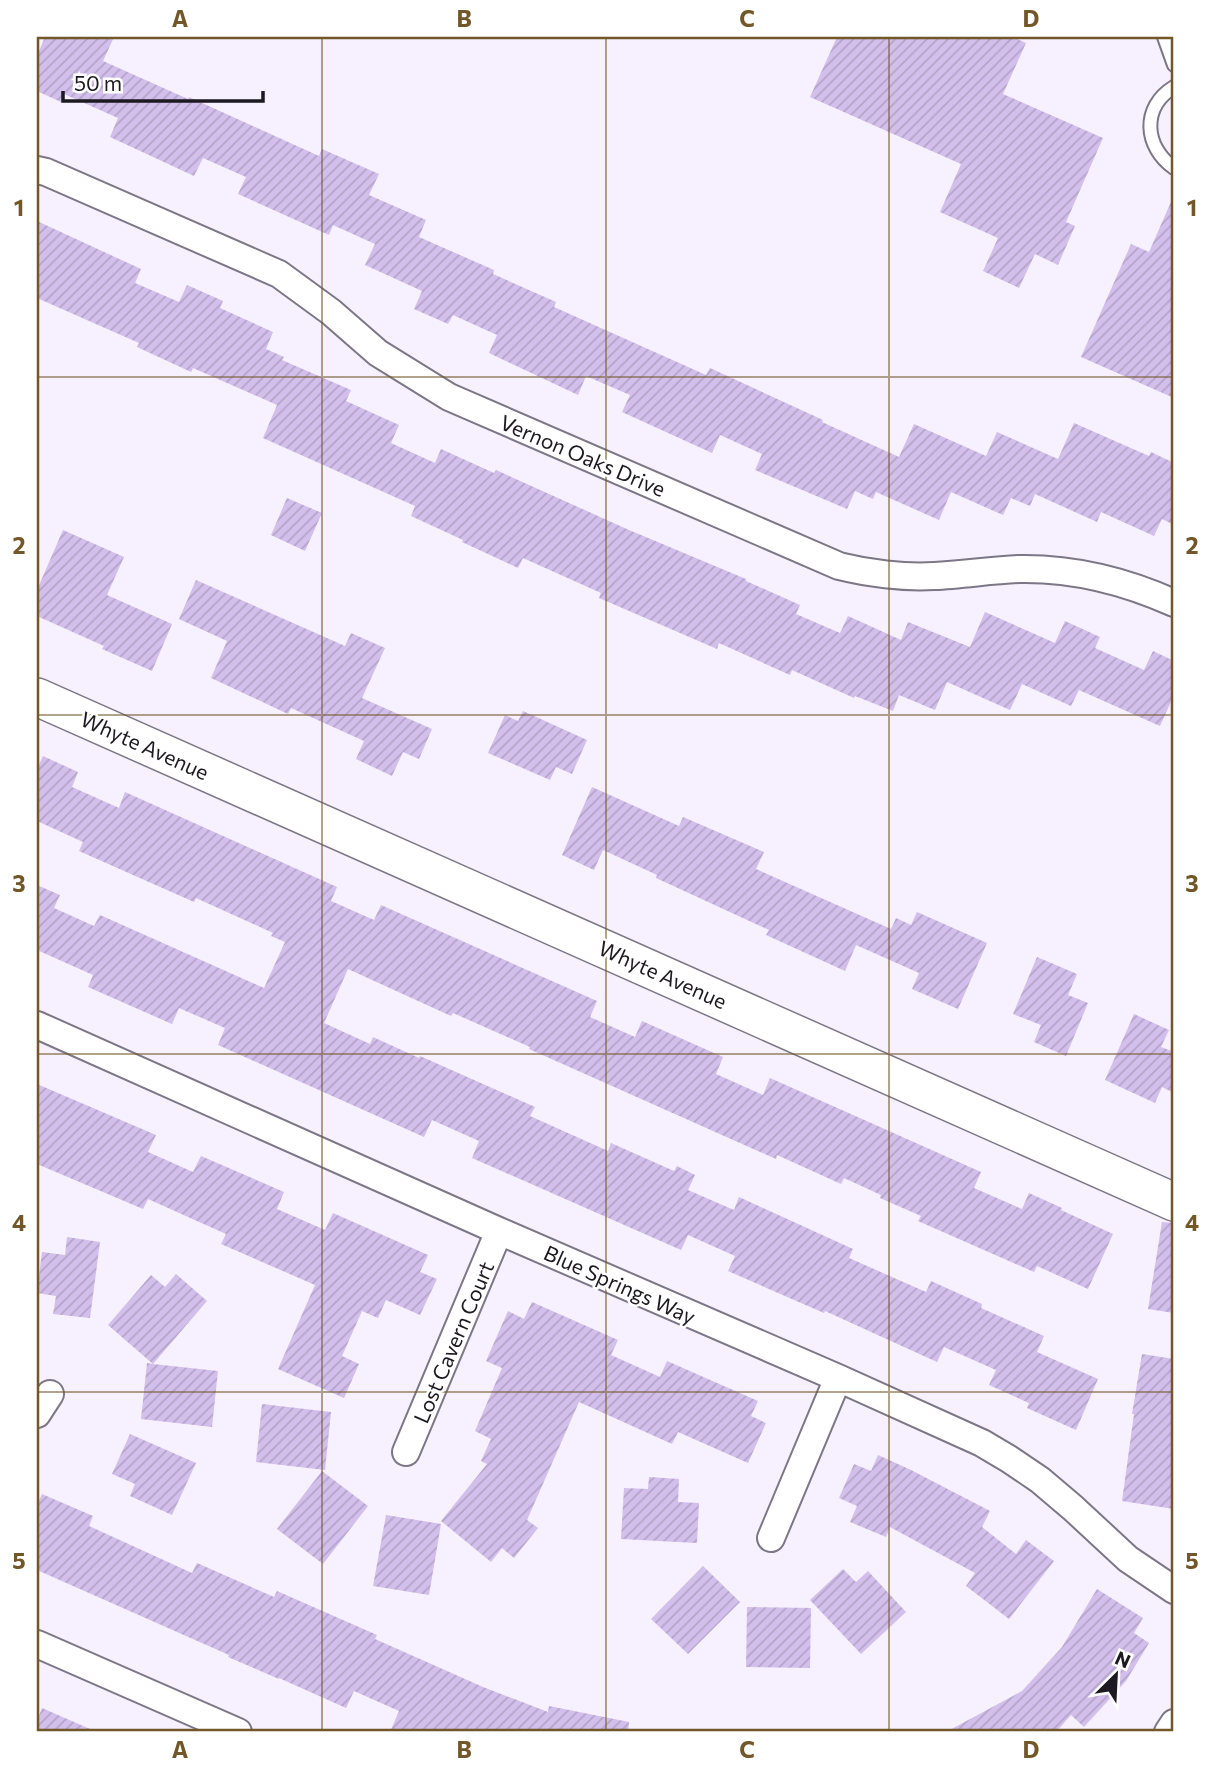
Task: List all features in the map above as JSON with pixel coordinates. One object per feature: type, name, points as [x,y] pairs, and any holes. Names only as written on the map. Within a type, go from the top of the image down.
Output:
[{"type":"street","name":"Vernon Oaks Drive","points":[[37,170],[279,274],[331,312],[378,353],[449,397],[839,566],[864,573],[930,577],[1019,569],[1066,570],[1107,578],[1174,603]]},
{"type":"street","name":"Whyte Avenue","points":[[37,697],[1174,1202]]},
{"type":"street","name":"Blue Springs Way","points":[[37,1025],[982,1443],[1040,1480],[1128,1559],[1174,1590]]},
{"type":"street","name":"Lost Cavern Court","points":[[406,1452],[499,1231]]},
{"type":"street","points":[[771,1538],[838,1378]]},
{"type":"street","points":[[37,1644],[238,1732]]},
{"type":"street","points":[[1168,1732],[1174,1723]]},
{"type":"lane","points":[[1164,37],[1174,65]]},
{"type":"lane","points":[[1174,87],[1164,93],[1154,108],[1150,127],[1153,145],[1164,161],[1174,168]]},
{"type":"building","points":[[45,37],[114,37],[103,61],[319,156],[322,149],[379,174],[369,195],[426,220],[419,237],[494,270],[493,274],[556,302],[554,307],[706,375],[710,368],[899,457],[914,424],[986,456],[997,432],[1058,459],[1074,423],[1149,456],[1151,452],[1174,463],[1174,525],[1162,519],[1154,536],[1101,512],[1097,522],[1035,494],[1030,506],[1011,498],[1003,515],[951,492],[939,520],[876,492],[873,499],[855,491],[847,509],[755,470],[762,454],[720,435],[712,453],[622,412],[630,395],[586,376],[578,395],[489,353],[497,335],[453,315],[448,324],[414,309],[422,291],[365,265],[375,244],[333,225],[329,235],[238,194],[246,177],[203,158],[194,176],[110,137],[118,118],[64,94],[61,102],[37,91],[37,56]]},
{"type":"building","points":[[837,37],[1013,37],[1026,43],[1003,94],[1103,138],[1066,222],[1075,226],[1058,265],[1035,254],[1019,288],[983,271],[998,238],[940,212],[961,164],[810,97]]},
{"type":"building","points":[[1174,195],[1174,398],[1081,357],[1131,244],[1149,252]]},
{"type":"building","points":[[37,221],[141,269],[135,283],[179,302],[187,285],[223,301],[220,308],[273,332],[266,349],[284,357],[282,360],[351,390],[346,401],[399,425],[391,443],[435,463],[441,449],[494,473],[496,470],[746,579],[800,605],[796,614],[840,633],[848,616],[901,640],[908,622],[970,647],[985,612],[1055,643],[1065,621],[1100,637],[1095,648],[1144,670],[1153,651],[1174,661],[1174,695],[1160,726],[1079,690],[1071,706],[1022,684],[1010,710],[947,682],[935,710],[899,695],[893,711],[855,696],[854,698],[792,670],[790,675],[719,643],[717,649],[599,598],[601,593],[523,558],[518,568],[411,516],[415,506],[263,438],[277,405],[193,368],[191,372],[137,347],[139,343],[37,298]]},
{"type":"building","points":[[287,498],[322,513],[305,551],[271,535]]},
{"type":"building","points":[[63,530],[124,557],[107,595],[172,624],[152,671],[37,616],[37,590]]},
{"type":"building","points":[[196,580],[345,646],[351,633],[385,648],[362,698],[432,729],[419,759],[403,752],[392,776],[356,759],[364,741],[291,708],[288,714],[211,678],[227,641],[179,619]]},
{"type":"building","points":[[523,711],[587,740],[572,774],[556,767],[550,780],[488,753],[505,715],[518,721]]},
{"type":"building","points":[[43,756],[78,772],[72,787],[119,808],[125,792],[337,887],[331,901],[374,920],[381,905],[597,1001],[590,1017],[635,1037],[642,1021],[723,1057],[716,1074],[763,1095],[770,1078],[981,1172],[974,1188],[1022,1209],[1029,1193],[1113,1234],[1088,1289],[1037,1266],[1034,1272],[918,1221],[921,1216],[844,1178],[841,1184],[777,1155],[776,1159],[529,1049],[530,1047],[453,1013],[451,1016],[348,969],[324,1023],[370,1044],[373,1037],[535,1107],[530,1116],[608,1151],[611,1143],[674,1171],[677,1166],[695,1175],[688,1190],[734,1210],[739,1197],[853,1249],[849,1258],[926,1292],[931,1281],[982,1304],[981,1308],[1044,1336],[1037,1352],[1098,1379],[1076,1430],[1027,1408],[1029,1403],[989,1385],[996,1370],[944,1347],[937,1362],[728,1271],[735,1256],[688,1235],[681,1250],[472,1158],[479,1141],[432,1120],[424,1137],[218,1045],[225,1028],[179,1008],[172,1024],[88,987],[93,975],[37,950],[37,885],[60,895],[54,908],[94,926],[100,915],[264,988],[285,942],[271,936],[273,933],[196,898],[194,902],[79,851],[83,842],[37,821],[37,769]]},
{"type":"building","points":[[592,787],[679,826],[683,817],[764,852],[756,869],[891,929],[896,918],[911,925],[917,912],[987,943],[958,1009],[912,989],[919,973],[856,945],[845,971],[766,935],[769,930],[656,878],[657,875],[603,850],[594,870],[562,855]]},
{"type":"building","points":[[1037,957],[1077,974],[1068,995],[1088,1003],[1066,1056],[1034,1042],[1041,1025],[1013,1014]]},
{"type":"building","points":[[1134,1014],[1169,1030],[1161,1047],[1174,1052],[1174,1093],[1162,1087],[1155,1103],[1105,1080]]},
{"type":"building","points":[[37,1084],[156,1135],[148,1152],[193,1172],[201,1156],[284,1192],[277,1209],[325,1230],[333,1213],[428,1255],[420,1272],[437,1279],[420,1315],[386,1300],[378,1318],[362,1311],[342,1356],[359,1364],[344,1398],[278,1369],[315,1285],[221,1244],[226,1234],[148,1199],[143,1209],[37,1164]]},
{"type":"building","points":[[1162,1222],[1174,1223],[1174,1313],[1148,1309]]},
{"type":"building","points":[[67,1237],[100,1242],[90,1318],[53,1314],[56,1296],[37,1293],[42,1252],[65,1255]]},
{"type":"building","points":[[176,1274],[207,1301],[153,1364],[108,1325],[151,1275],[165,1287]]},
{"type":"building","points":[[532,1302],[618,1340],[611,1355],[660,1377],[667,1361],[758,1401],[751,1416],[766,1423],[748,1463],[678,1432],[672,1444],[579,1402],[527,1520],[538,1528],[514,1558],[502,1548],[491,1562],[441,1521],[487,1464],[481,1461],[491,1439],[475,1431],[502,1368],[486,1361],[508,1311],[524,1319]]},
{"type":"building","points":[[1142,1354],[1174,1359],[1174,1509],[1122,1501]]},
{"type":"building","points":[[147,1363],[218,1371],[212,1427],[141,1419]]},
{"type":"building","points":[[262,1404],[331,1412],[325,1470],[256,1462]]},
{"type":"building","points":[[130,1434],[196,1463],[172,1515],[130,1496],[135,1484],[112,1474]]},
{"type":"building","points":[[878,1455],[990,1511],[982,1527],[1016,1554],[1026,1540],[1054,1561],[1009,1619],[966,1586],[975,1573],[890,1527],[886,1537],[850,1522],[857,1506],[839,1498],[854,1464],[871,1471]]},
{"type":"building","points":[[322,1471],[368,1506],[323,1564],[277,1529]]},
{"type":"building","points":[[649,1477],[679,1479],[678,1502],[699,1503],[697,1543],[621,1539],[624,1488],[648,1489]]},
{"type":"building","points":[[42,1494],[93,1516],[89,1526],[192,1573],[197,1563],[274,1597],[277,1591],[377,1635],[375,1639],[483,1687],[548,1712],[549,1706],[629,1722],[628,1732],[390,1732],[399,1711],[354,1691],[346,1708],[37,1570],[37,1505]]},
{"type":"building","points":[[386,1515],[441,1524],[429,1595],[373,1586]]},
{"type":"building","points":[[703,1566],[740,1602],[688,1654],[651,1619]]},
{"type":"building","points":[[843,1569],[856,1582],[868,1571],[906,1612],[861,1654],[810,1600]]},
{"type":"building","points":[[1097,1589],[1143,1618],[1134,1633],[1149,1643],[1126,1681],[1084,1727],[1071,1715],[1056,1732],[946,1732],[1022,1691],[1062,1647]]},
{"type":"building","points":[[747,1607],[811,1608],[810,1668],[746,1667]]},
{"type":"building","points":[[42,1708],[97,1732],[37,1732],[37,1721]]}]
